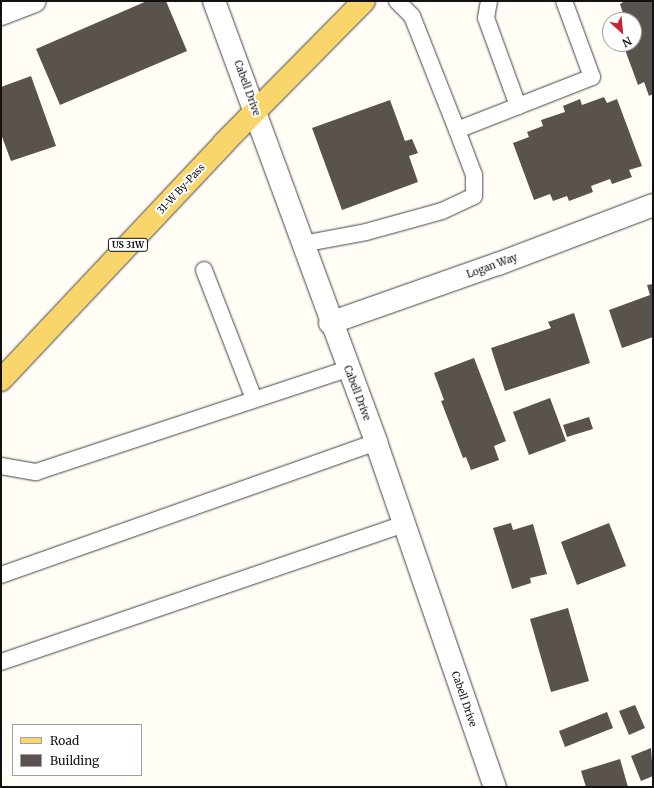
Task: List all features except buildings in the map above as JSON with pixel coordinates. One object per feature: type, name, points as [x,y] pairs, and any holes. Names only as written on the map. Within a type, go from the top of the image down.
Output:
[{"type":"main road","name":"31-W By-Pass","points":[[1,380],[255,111],[364,1]]},
{"type":"street","points":[[1,14],[35,1]]},
{"type":"street","name":"Cabell Drive","points":[[214,1],[347,369],[376,442],[492,786]]},
{"type":"street","name":"Logan Way","points":[[330,322],[498,264],[653,205]]},
{"type":"lane","points":[[302,244],[366,232],[442,211],[474,196],[474,175],[412,16],[397,1]]},
{"type":"lane","points":[[489,1],[486,18],[518,106]]},
{"type":"lane","points":[[457,130],[592,78],[564,1]]},
{"type":"lane","points":[[204,270],[254,399]]},
{"type":"lane","points":[[1,466],[36,472],[347,369]]},
{"type":"lane","points":[[1,575],[376,442]]},
{"type":"lane","points":[[1,662],[403,524]]}]
